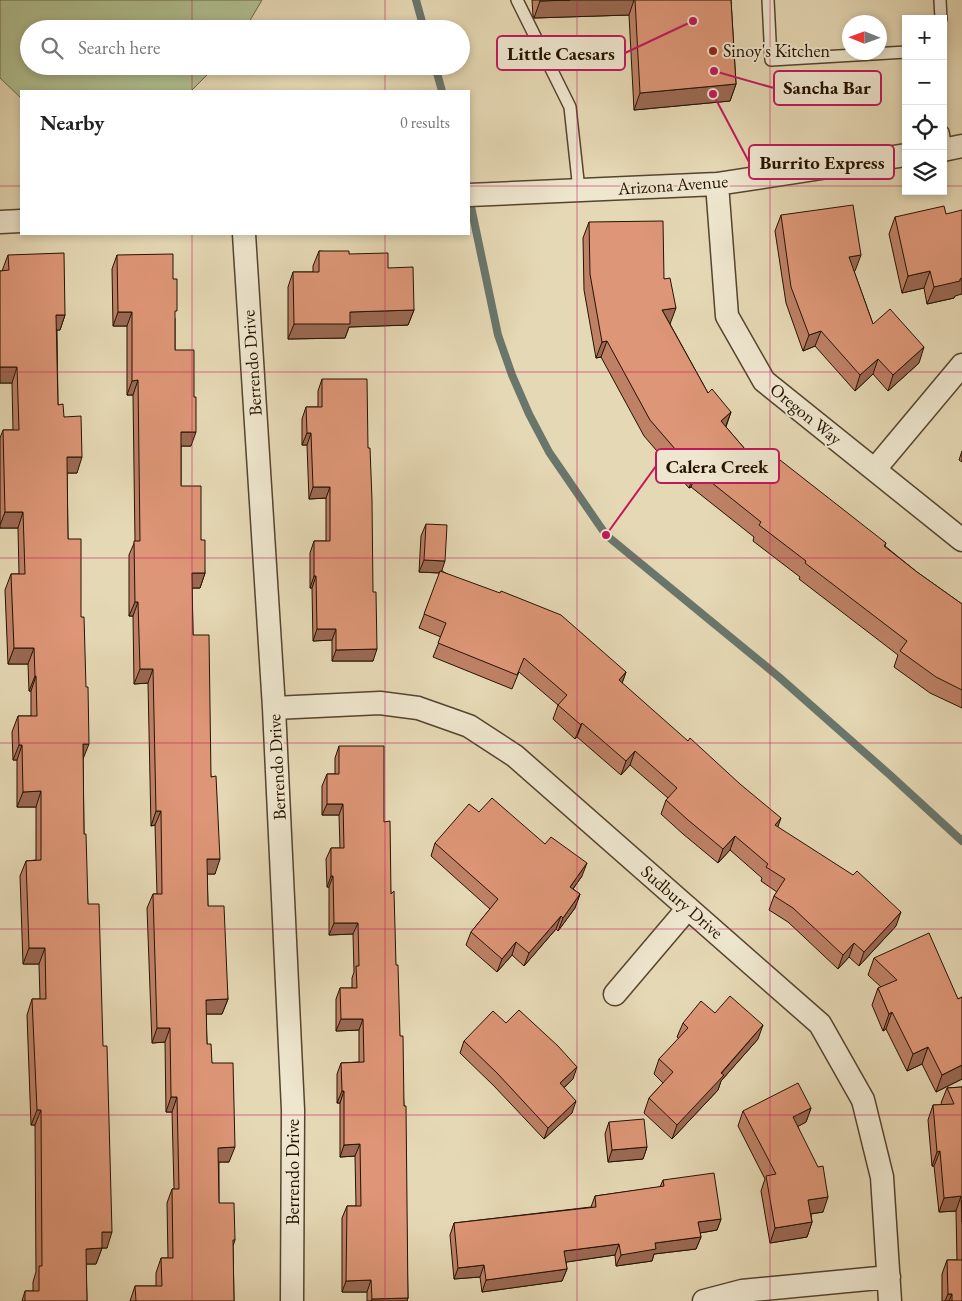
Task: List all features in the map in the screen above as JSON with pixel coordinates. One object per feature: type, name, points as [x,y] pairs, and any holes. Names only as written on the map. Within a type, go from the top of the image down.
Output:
[{"type":"street","name":"Arizona Avenue","points":[[470,195],[718,184],[902,156]]},
{"type":"street","name":"Oregon Way","points":[[718,184],[727,316],[764,381],[962,540]]},
{"type":"street","points":[[0,222],[20,221]]},
{"type":"street","name":"Berrendo Drive","points":[[244,235],[274,708],[293,1110],[292,1301]]},
{"type":"street","points":[[874,469],[962,365]]},
{"type":"street","name":"Sudbury Drive","points":[[274,708],[380,704],[418,708],[469,726],[515,756],[820,1024],[863,1100],[882,1178],[890,1301]]},
{"type":"street","points":[[614,994],[688,908]]},
{"type":"street","points":[[704,1301],[742,1291],[889,1277]]},
{"type":"lane","points":[[517,0],[570,107],[579,190]]},
{"type":"lane","points":[[768,0],[771,60],[902,52]]},
{"type":"lane","points":[[940,0],[941,15]]},
{"type":"green space","points":[[0,0],[262,0],[250,20],[20,20],[20,75],[207,75],[192,90],[20,90],[20,97],[0,78]]},
{"type":"building","points":[[635,0],[731,0],[736,84],[640,93]]},
{"type":"building","points":[[853,205],[861,255],[849,257],[873,324],[890,309],[924,347],[893,375],[878,359],[860,375],[821,331],[809,335],[791,287],[781,215]]},
{"type":"building","points":[[944,206],[946,214],[962,210],[962,278],[960,281],[934,287],[930,271],[908,276],[895,217]]},
{"type":"building","points":[[663,221],[664,279],[670,278],[676,308],[662,310],[708,393],[712,389],[731,412],[721,421],[756,462],[766,449],[886,543],[884,546],[962,604],[962,690],[936,677],[900,651],[907,641],[805,563],[806,561],[759,525],[761,522],[697,471],[695,472],[650,420],[607,341],[602,342],[590,274],[589,222]]},
{"type":"building","points":[[319,251],[349,251],[349,254],[388,253],[388,268],[413,267],[414,310],[350,312],[350,324],[294,324],[293,272],[319,272]]},
{"type":"building","points":[[64,253],[65,315],[56,315],[58,405],[63,404],[64,417],[81,416],[82,457],[67,457],[68,539],[81,539],[81,617],[84,617],[89,744],[83,744],[84,834],[86,834],[88,904],[99,904],[103,1046],[107,1046],[112,1232],[102,1232],[102,1248],[86,1249],[87,1301],[25,1301],[25,1291],[39,1291],[39,1266],[42,1266],[41,1110],[37,1110],[32,999],[46,999],[45,948],[29,948],[26,861],[41,860],[41,791],[23,792],[22,745],[19,745],[18,716],[37,716],[36,676],[34,648],[14,648],[11,574],[25,574],[23,512],[5,512],[3,430],[19,430],[17,367],[0,367],[0,271],[9,270],[8,255]]},
{"type":"building","points":[[173,254],[173,279],[177,279],[175,350],[194,350],[196,432],[181,432],[181,486],[201,486],[201,540],[205,540],[205,573],[192,573],[193,635],[209,635],[211,777],[216,776],[220,859],[207,859],[208,906],[224,906],[228,999],[206,1000],[207,1044],[211,1044],[212,1063],[233,1063],[235,1147],[218,1148],[219,1203],[234,1203],[234,1301],[136,1301],[135,1286],[162,1286],[161,1258],[173,1258],[172,1189],[179,1189],[177,1097],[171,1097],[170,1028],[157,1028],[153,894],[162,894],[161,811],[156,811],[153,669],[140,669],[138,602],[135,602],[134,541],[140,541],[138,380],[132,381],[132,312],[118,312],[117,255]]},
{"type":"building","points":[[322,379],[367,379],[368,448],[370,448],[372,500],[373,592],[376,592],[377,649],[336,650],[336,629],[317,629],[314,541],[330,541],[330,487],[313,487],[311,433],[307,433],[306,407],[322,407]]},
{"type":"building","points":[[426,524],[447,525],[445,561],[424,560]]},
{"type":"building","points":[[440,571],[500,593],[501,591],[561,615],[626,672],[619,680],[688,741],[690,738],[740,784],[781,818],[775,825],[853,875],[857,871],[901,912],[864,952],[854,943],[843,955],[793,908],[774,896],[785,879],[766,867],[768,864],[735,836],[723,849],[688,820],[666,800],[677,788],[635,751],[626,761],[582,723],[581,725],[558,705],[567,695],[524,658],[517,675],[438,643],[446,623],[424,614]]},
{"type":"building","points":[[339,746],[384,746],[384,822],[390,821],[391,894],[394,891],[400,1036],[403,1036],[404,1106],[406,1106],[408,1298],[372,1299],[371,1280],[346,1281],[347,1206],[361,1206],[360,1144],[344,1145],[344,1091],[342,1091],[341,1063],[364,1062],[363,1019],[341,1019],[340,988],[357,988],[356,966],[359,966],[358,923],[334,923],[331,848],[344,848],[343,804],[327,804],[327,774],[339,774]]},
{"type":"building","points":[[492,798],[545,844],[551,837],[587,863],[570,887],[580,894],[563,918],[561,916],[529,953],[516,942],[502,959],[471,932],[498,899],[435,843],[469,804],[479,812]]},
{"type":"building","points":[[929,933],[958,999],[962,997],[962,1065],[942,1075],[928,1047],[913,1054],[892,1012],[889,1014],[878,988],[897,980],[874,958]]},
{"type":"building","points":[[730,996],[763,1025],[721,1073],[724,1075],[677,1125],[649,1098],[673,1072],[659,1059],[688,1028],[683,1023],[701,1001],[715,1013]]},
{"type":"building","points":[[519,1010],[558,1046],[577,1067],[560,1083],[576,1101],[548,1128],[498,1074],[464,1041],[493,1011],[506,1023]]},
{"type":"building","points":[[798,1083],[811,1108],[793,1117],[818,1167],[823,1166],[828,1197],[808,1200],[812,1222],[775,1228],[766,1176],[776,1174],[743,1111]]},
{"type":"building","points":[[962,1087],[962,1222],[961,1196],[944,1198],[940,1151],[937,1152],[933,1105],[954,1104],[947,1088]]},
{"type":"building","points":[[644,1119],[647,1147],[612,1150],[609,1122]]},
{"type":"building","points":[[714,1173],[721,1219],[698,1222],[701,1237],[655,1243],[656,1249],[621,1255],[619,1244],[564,1251],[567,1269],[486,1280],[484,1265],[458,1268],[454,1223],[596,1207],[595,1196],[664,1186],[663,1180]]},
{"type":"building","points":[[947,1260],[962,1260],[962,1301],[952,1301],[952,1294],[948,1294]]},
{"type":"waterway","points":[[416,0],[422,20]]},
{"type":"waterway","points":[[438,75],[442,90]]},
{"type":"waterway","points":[[470,202],[498,335],[512,375],[529,414],[549,452],[606,535],[779,677],[962,841]]},
{"type":"place","name":"Little Caesars","points":[[693,21]]},
{"type":"place","name":"Sinoy's Kitchen","points":[[713,51]]},
{"type":"place","name":"Sancha Bar","points":[[714,71]]},
{"type":"place","name":"Burrito Express","points":[[713,94]]},
{"type":"place","name":"Calera Creek","points":[[606,535]]}]
